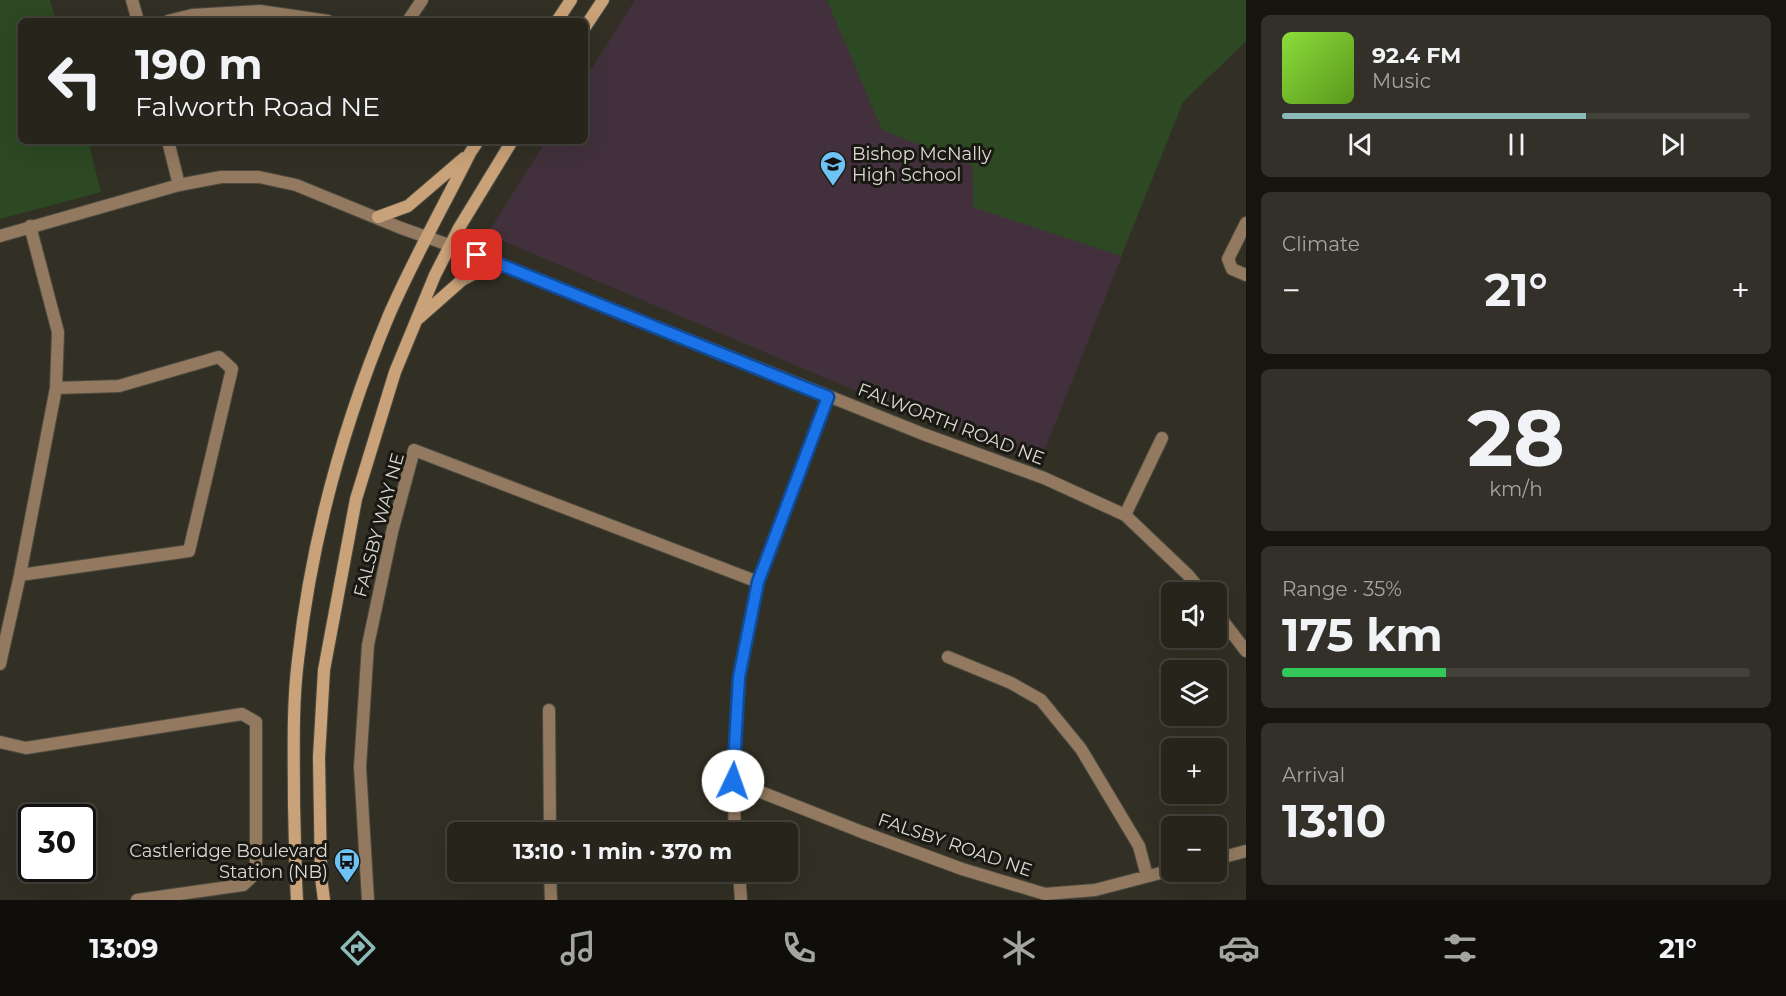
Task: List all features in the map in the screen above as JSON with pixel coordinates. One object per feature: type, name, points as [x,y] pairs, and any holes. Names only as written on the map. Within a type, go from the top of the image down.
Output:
[{"type":"main road","points":[[559,18],[571,0]]},
{"type":"main road","points":[[588,22],[603,0]]},
{"type":"main road","points":[[297,900],[294,752],[298,662],[310,581],[329,491],[351,416],[389,316],[416,256],[476,144]]},
{"type":"main road","points":[[324,900],[321,877],[319,757],[324,670],[356,499],[395,372],[416,321],[450,245],[510,144]]},
{"type":"main road","points":[[378,217],[408,206],[470,153]]},
{"type":"main road","points":[[416,321],[462,280],[495,263]]},
{"type":"street","points":[[132,0],[137,18]]},
{"type":"street","points":[[410,18],[422,0]]},
{"type":"street","points":[[180,18],[192,15],[260,11],[308,18]]},
{"type":"street","points":[[169,144],[179,185]]},
{"type":"street","name":"FALWORTH ROAD NE","points":[[0,236],[179,185],[221,177],[259,177],[296,185],[828,397],[1044,477],[1125,515],[1194,582]]},
{"type":"street","points":[[1246,223],[1228,259],[1232,269],[1246,275]]},
{"type":"street","points":[[0,664],[20,575],[56,388],[58,332],[30,226]]},
{"type":"street","points":[[20,575],[189,551],[232,369],[219,357],[119,386],[56,388]]},
{"type":"street","points":[[735,822],[733,781],[739,677],[758,582],[828,397]]},
{"type":"street","points":[[1125,515],[1162,438]]},
{"type":"street","name":"FALSBY WAY NE","points":[[368,900],[360,767],[368,645],[392,532],[414,450],[758,582]]},
{"type":"street","points":[[1227,626],[1246,651]]},
{"type":"street","points":[[948,657],[1011,683],[1041,700],[1081,749],[1139,846],[1147,876]]},
{"type":"street","points":[[549,710],[550,822]]},
{"type":"street","points":[[0,742],[26,748],[242,714],[256,722],[256,873],[243,885],[137,900]]},
{"type":"street","name":"FALSBY ROAD NE","points":[[733,781],[962,869],[1045,894],[1095,890],[1161,873]]},
{"type":"street","points":[[1227,856],[1246,851]]},
{"type":"street","points":[[550,882],[551,900]]},
{"type":"street","points":[[740,882],[741,900]]},
{"type":"shaded area","name":"Bishop McNally High School","points":[[635,0],[1246,0],[1246,41],[1183,102],[1039,464],[854,390],[487,234],[544,144],[588,144],[588,74]]},
{"type":"green space","points":[[0,0],[50,0],[55,18],[18,18],[18,144],[89,144],[101,192],[0,219]]},
{"type":"green space","points":[[827,0],[1246,0],[1246,41],[1183,102],[1121,256],[973,207],[973,166],[882,130]]},
{"type":"place","name":"Bishop McNally High School","points":[[833,187]]},
{"type":"place","name":"Castleridge Boulevard Station (NB)","points":[[347,884]]},
{"type":"route","points":[[477,255],[828,397],[758,582],[739,677],[733,781]]}]
